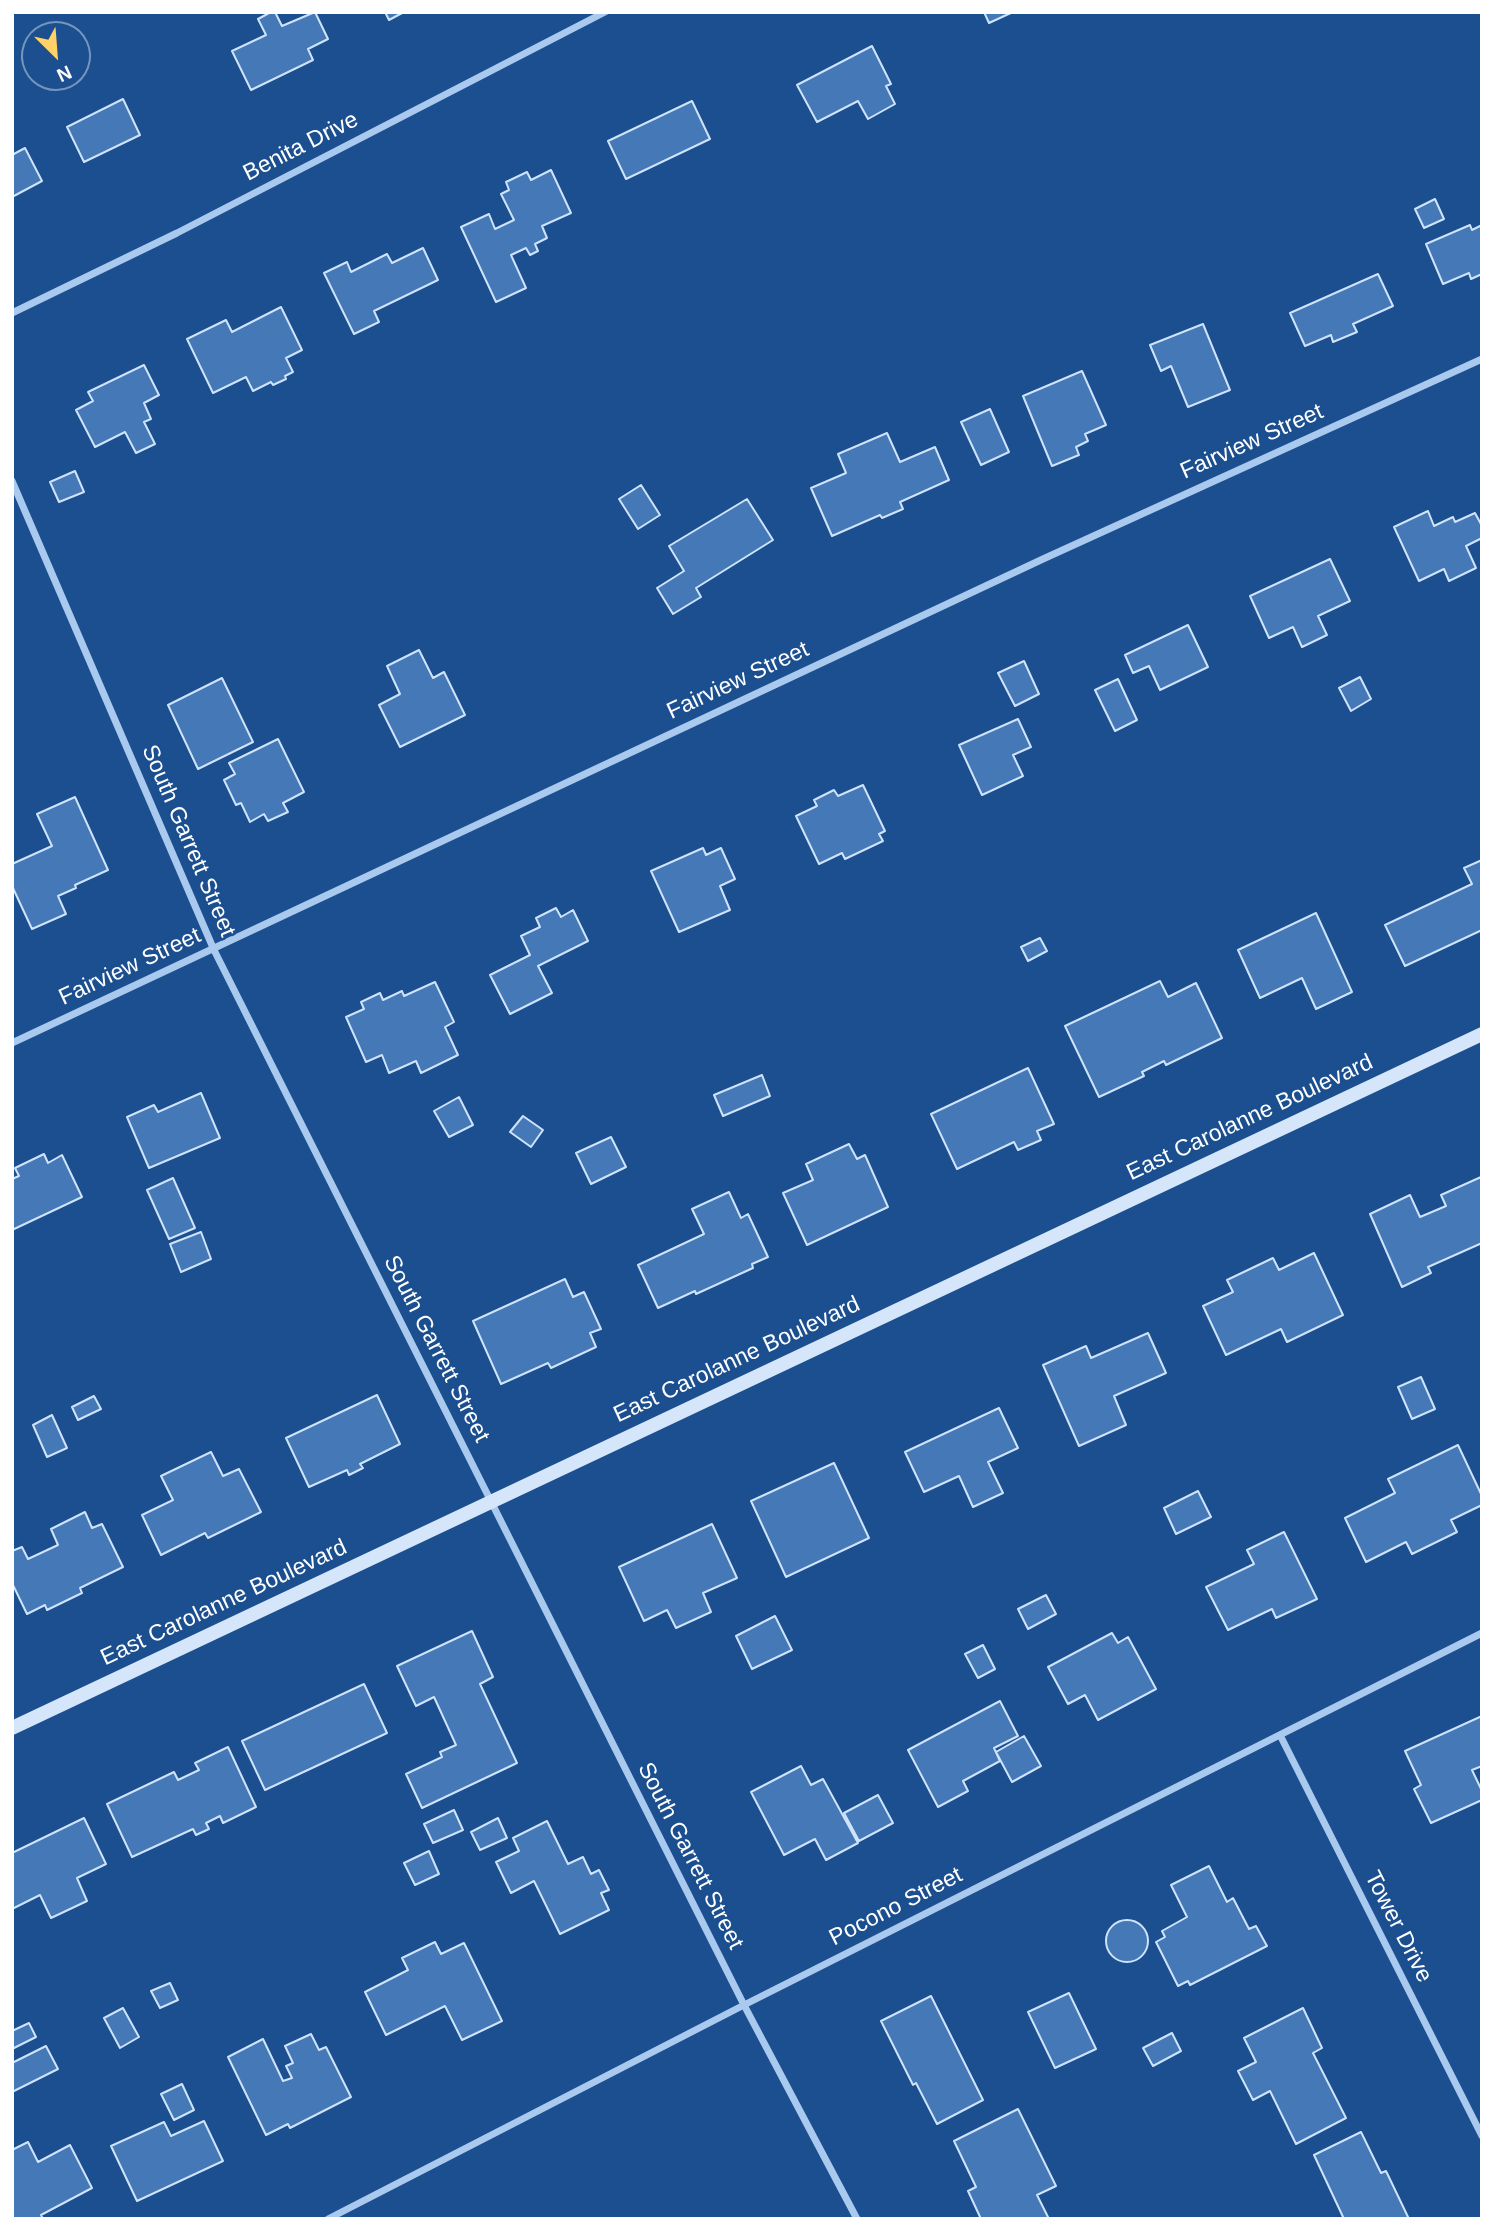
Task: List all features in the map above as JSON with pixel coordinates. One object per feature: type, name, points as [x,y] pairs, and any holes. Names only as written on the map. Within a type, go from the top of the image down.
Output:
[{"type":"street","name":"Benita Drive","points":[[12,313],[189,227],[605,12]]},
{"type":"street","name":"Fairview Street","points":[[12,1043],[1042,559],[1482,359]]},
{"type":"street","name":"South Garrett Street","points":[[12,481],[214,950],[744,2006],[857,2219]]},
{"type":"street","name":"East Carolanne Boulevard","points":[[12,1728],[1482,1034]]},
{"type":"street","name":"Pocono Street","points":[[328,2219],[1482,1633]]},
{"type":"street","name":"Tower Drive","points":[[1280,1735],[1482,2136]]},
{"type":"building","points":[[275,12],[282,26],[315,12],[328,39],[308,49],[313,60],[251,90],[232,51],[266,35],[258,19]]},
{"type":"building","points":[[385,12],[404,12],[389,20]]},
{"type":"building","points":[[984,12],[1013,12],[989,23]]},
{"type":"building","points":[[872,46],[891,84],[886,86],[895,104],[868,119],[858,101],[817,122],[797,85]]},
{"type":"building","points":[[123,99],[140,135],[84,162],[67,127]]},
{"type":"building","points":[[692,101],[710,139],[626,179],[608,141]]},
{"type":"building","points":[[25,148],[42,181],[12,197],[12,155]]},
{"type":"building","points":[[551,170],[571,213],[542,226],[547,238],[535,244],[538,251],[530,255],[526,248],[511,255],[526,288],[496,302],[461,227],[489,214],[495,229],[514,220],[501,194],[509,190],[506,182],[527,172],[531,180]]},
{"type":"building","points":[[1435,199],[1444,219],[1424,228],[1415,209]]},
{"type":"building","points":[[1470,225],[1472,230],[1482,225],[1482,274],[1471,279],[1469,273],[1443,284],[1426,244]]},
{"type":"building","points":[[423,248],[438,280],[374,311],[379,322],[354,334],[324,273],[347,262],[351,272],[387,254],[392,263]]},
{"type":"building","points":[[1378,274],[1393,306],[1353,324],[1357,332],[1333,342],[1331,335],[1305,346],[1290,313]]},
{"type":"building","points":[[281,307],[302,350],[286,358],[293,372],[285,376],[286,379],[273,385],[271,382],[253,391],[246,377],[213,393],[187,339],[226,320],[232,332]]},
{"type":"building","points":[[1203,324],[1230,390],[1188,407],[1171,366],[1161,371],[1150,345]]},
{"type":"building","points":[[144,365],[159,395],[144,403],[151,419],[144,422],[155,444],[136,453],[125,432],[95,447],[76,410],[93,401],[88,392]]},
{"type":"building","points":[[1082,371],[1106,425],[1085,434],[1088,441],[1076,447],[1079,455],[1052,466],[1023,396]]},
{"type":"building","points":[[990,409],[1009,452],[981,465],[961,422]]},
{"type":"building","points":[[887,433],[900,462],[935,447],[949,480],[900,502],[903,509],[882,518],[880,515],[832,536],[811,488],[846,473],[838,454]]},
{"type":"building","points":[[75,471],[84,492],[59,502],[50,482]]},
{"type":"building","points":[[641,485],[660,515],[638,529],[619,499]]},
{"type":"building","points":[[747,499],[773,540],[696,588],[701,597],[673,614],[657,588],[684,571],[669,546]]},
{"type":"building","points":[[1428,511],[1434,526],[1453,517],[1455,522],[1475,513],[1482,526],[1482,538],[1466,546],[1476,568],[1449,581],[1444,569],[1419,581],[1394,527]]},
{"type":"building","points":[[1330,559],[1350,601],[1318,616],[1327,635],[1302,647],[1293,627],[1269,638],[1250,596]]},
{"type":"building","points":[[1188,625],[1208,667],[1160,690],[1149,666],[1133,673],[1125,655]]},
{"type":"building","points":[[419,650],[433,678],[444,672],[465,715],[400,747],[379,705],[400,694],[387,666]]},
{"type":"building","points":[[1024,661],[1039,694],[1015,706],[998,673]]},
{"type":"building","points":[[1360,677],[1371,699],[1351,711],[1339,688]]},
{"type":"building","points":[[222,678],[253,742],[198,769],[168,705]]},
{"type":"building","points":[[1118,679],[1137,720],[1115,731],[1095,690]]},
{"type":"building","points":[[1018,719],[1031,747],[1013,755],[1023,776],[982,795],[959,745]]},
{"type":"building","points":[[278,739],[304,792],[283,803],[288,812],[268,821],[264,814],[250,822],[241,803],[236,805],[224,780],[235,774],[229,763]]},
{"type":"building","points":[[863,785],[885,831],[879,834],[883,841],[845,859],[842,853],[819,864],[796,816],[817,806],[814,800],[834,790],[838,796]]},
{"type":"building","points":[[75,797],[108,870],[58,896],[66,914],[32,929],[12,886],[12,864],[52,846],[37,814]]},
{"type":"building","points":[[703,848],[706,855],[721,848],[735,879],[720,886],[730,910],[679,932],[651,871]]},
{"type":"building","points":[[1482,860],[1482,930],[1405,966],[1385,925],[1472,884],[1464,868]]},
{"type":"building","points":[[556,908],[561,917],[573,910],[588,941],[538,966],[552,993],[510,1014],[490,975],[530,955],[521,936],[540,927],[536,918]]},
{"type":"building","points":[[1316,913],[1352,992],[1316,1009],[1302,978],[1260,998],[1238,950]]},
{"type":"building","points":[[1040,938],[1047,951],[1028,961],[1021,947]]},
{"type":"building","points":[[1160,981],[1168,997],[1196,983],[1222,1038],[1166,1065],[1164,1061],[1142,1072],[1144,1076],[1099,1097],[1065,1026]]},
{"type":"building","points":[[435,982],[454,1022],[445,1027],[458,1055],[421,1073],[416,1061],[389,1073],[382,1055],[366,1062],[346,1017],[364,1009],[361,1002],[380,993],[383,1000],[402,991],[404,996]]},
{"type":"building","points":[[1028,1068],[1054,1124],[1037,1131],[1041,1140],[1018,1150],[1014,1142],[957,1169],[931,1114]]},
{"type":"building","points":[[762,1075],[770,1096],[723,1116],[714,1095]]},
{"type":"building","points":[[201,1093],[220,1138],[149,1168],[127,1117],[154,1105],[158,1112]]},
{"type":"building","points":[[459,1097],[473,1125],[449,1137],[434,1111]]},
{"type":"building","points":[[523,1116],[543,1130],[531,1147],[510,1132]]},
{"type":"building","points":[[611,1137],[626,1167],[591,1184],[576,1153]]},
{"type":"building","points":[[849,1144],[857,1159],[865,1155],[888,1207],[807,1245],[783,1193],[813,1180],[806,1164]]},
{"type":"building","points":[[44,1154],[48,1163],[62,1155],[82,1197],[12,1230],[12,1179],[19,1176],[15,1168]]},
{"type":"building","points":[[1481,1177],[1482,1243],[1428,1267],[1431,1273],[1402,1287],[1370,1214],[1410,1195],[1420,1217],[1446,1206],[1441,1195]]},
{"type":"building","points":[[173,1178],[195,1228],[169,1239],[147,1190]]},
{"type":"building","points":[[729,1192],[741,1218],[748,1214],[768,1257],[752,1264],[753,1268],[658,1308],[638,1265],[704,1234],[692,1209]]},
{"type":"building","points":[[201,1232],[211,1259],[181,1272],[170,1244]]},
{"type":"building","points":[[1314,1253],[1343,1315],[1287,1342],[1281,1329],[1226,1355],[1203,1306],[1233,1292],[1227,1280],[1273,1258],[1279,1270]]},
{"type":"building","points":[[565,1279],[573,1297],[584,1292],[601,1329],[590,1333],[596,1347],[551,1368],[548,1363],[501,1384],[473,1321]]},
{"type":"building","points":[[1148,1333],[1166,1373],[1114,1396],[1126,1425],[1079,1446],[1043,1365],[1086,1346],[1091,1358]]},
{"type":"building","points":[[1421,1377],[1435,1409],[1412,1419],[1398,1387]]},
{"type":"building","points":[[377,1395],[400,1444],[360,1464],[363,1468],[349,1475],[347,1470],[309,1487],[286,1438]]},
{"type":"building","points":[[94,1396],[101,1409],[78,1420],[72,1407]]},
{"type":"building","points":[[999,1408],[1018,1448],[988,1462],[1003,1493],[973,1507],[959,1476],[924,1492],[905,1452]]},
{"type":"building","points":[[52,1415],[67,1448],[47,1457],[33,1425]]},
{"type":"building","points":[[1458,1445],[1482,1496],[1482,1505],[1451,1520],[1457,1532],[1412,1554],[1406,1542],[1366,1562],[1345,1518],[1395,1493],[1388,1479]]},
{"type":"building","points":[[211,1452],[223,1476],[239,1469],[261,1512],[208,1538],[205,1533],[161,1555],[142,1515],[173,1500],[161,1476]]},
{"type":"building","points":[[834,1463],[869,1538],[786,1577],[751,1501]]},
{"type":"building","points":[[1198,1491],[1211,1517],[1176,1534],[1164,1508]]},
{"type":"building","points":[[85,1512],[92,1528],[102,1524],[123,1567],[80,1588],[82,1593],[47,1610],[45,1605],[27,1614],[12,1583],[12,1551],[22,1547],[28,1559],[58,1545],[51,1529]]},
{"type":"building","points":[[712,1524],[737,1578],[703,1593],[711,1612],[676,1628],[667,1610],[644,1621],[619,1567]]},
{"type":"building","points":[[1284,1532],[1317,1599],[1276,1618],[1272,1609],[1228,1630],[1206,1587],[1254,1564],[1247,1550]]},
{"type":"building","points":[[1046,1595],[1056,1614],[1028,1629],[1018,1609]]},
{"type":"building","points":[[775,1616],[792,1650],[752,1669],[736,1636]]},
{"type":"building","points":[[472,1631],[493,1677],[480,1684],[517,1763],[422,1808],[406,1774],[442,1757],[440,1752],[456,1745],[434,1697],[416,1706],[397,1666]]},
{"type":"building","points":[[1112,1633],[1118,1643],[1128,1637],[1156,1689],[1098,1720],[1085,1695],[1068,1704],[1048,1667]]},
{"type":"building","points":[[983,1645],[995,1669],[978,1678],[965,1654]]},
{"type":"building","points":[[364,1684],[387,1733],[265,1790],[242,1741]]},
{"type":"building","points":[[1000,1701],[1018,1736],[994,1748],[1000,1761],[963,1781],[968,1791],[938,1807],[908,1750]]},
{"type":"building","points":[[1482,1716],[1482,1766],[1472,1770],[1482,1791],[1482,1800],[1431,1823],[1414,1789],[1421,1785],[1405,1751]]},
{"type":"building","points":[[1024,1736],[1041,1766],[1012,1782],[996,1752]]},
{"type":"building","points":[[228,1747],[256,1807],[223,1823],[220,1816],[206,1823],[209,1829],[196,1835],[193,1829],[132,1857],[107,1804],[174,1772],[178,1780],[199,1770],[195,1763]]},
{"type":"building","points":[[801,1766],[811,1785],[823,1779],[858,1843],[826,1860],[815,1839],[784,1855],[751,1792]]},
{"type":"building","points":[[878,1795],[893,1823],[859,1841],[844,1813]]},
{"type":"building","points":[[454,1810],[463,1830],[433,1843],[424,1824]]},
{"type":"building","points":[[84,1818],[106,1864],[77,1878],[87,1901],[51,1918],[40,1895],[12,1909],[12,1853]]},
{"type":"building","points":[[498,1818],[507,1838],[480,1850],[471,1832]]},
{"type":"building","points":[[547,1821],[568,1864],[583,1857],[591,1874],[599,1870],[609,1890],[601,1893],[609,1910],[560,1934],[534,1881],[511,1893],[496,1862],[519,1851],[513,1838]]},
{"type":"building","points":[[429,1851],[439,1874],[415,1885],[404,1863]]},
{"type":"building","points":[[1209,1866],[1227,1902],[1233,1898],[1249,1929],[1256,1926],[1267,1946],[1190,1985],[1188,1981],[1178,1986],[1156,1942],[1165,1937],[1162,1931],[1187,1917],[1171,1885]]},
{"type":"building","points":[[1127,1920],[1142,1926],[1148,1941],[1142,1956],[1127,1962],[1112,1956],[1106,1941],[1112,1926]]},
{"type":"building","points":[[435,1942],[441,1954],[464,1943],[502,2021],[462,2040],[445,2006],[386,2035],[365,1992],[408,1970],[402,1958]]},
{"type":"building","points":[[170,1983],[178,2000],[160,2008],[151,1991]]},
{"type":"building","points":[[1069,1993],[1096,2049],[1055,2068],[1028,2012]]},
{"type":"building","points":[[931,1996],[983,2100],[937,2124],[916,2083],[913,2085],[881,2021]]},
{"type":"building","points":[[123,2008],[139,2037],[120,2048],[104,2018]]},
{"type":"building","points":[[1303,2008],[1322,2048],[1313,2053],[1346,2118],[1296,2144],[1270,2091],[1253,2100],[1238,2071],[1256,2062],[1244,2038]]},
{"type":"building","points":[[29,2023],[36,2037],[12,2049],[12,2031]]},
{"type":"building","points":[[1172,2033],[1181,2051],[1153,2066],[1143,2048]]},
{"type":"building","points":[[311,2034],[319,2050],[326,2047],[351,2097],[290,2128],[288,2124],[266,2135],[228,2057],[263,2039],[283,2081],[292,2078],[286,2066],[293,2063],[285,2046]]},
{"type":"building","points":[[46,2046],[58,2069],[12,2092],[12,2063]]},
{"type":"building","points":[[182,2084],[194,2110],[174,2120],[161,2094]]},
{"type":"building","points":[[1018,2109],[1056,2186],[1037,2195],[1049,2219],[981,2219],[968,2191],[976,2187],[954,2141]]},
{"type":"building","points":[[204,2121],[223,2161],[137,2201],[111,2146],[164,2122],[171,2136]]},
{"type":"building","points":[[1361,2132],[1381,2173],[1386,2171],[1409,2219],[1344,2219],[1314,2155]]},
{"type":"building","points":[[28,2142],[38,2162],[70,2145],[92,2188],[41,2215],[43,2219],[12,2219],[12,2150]]}]
